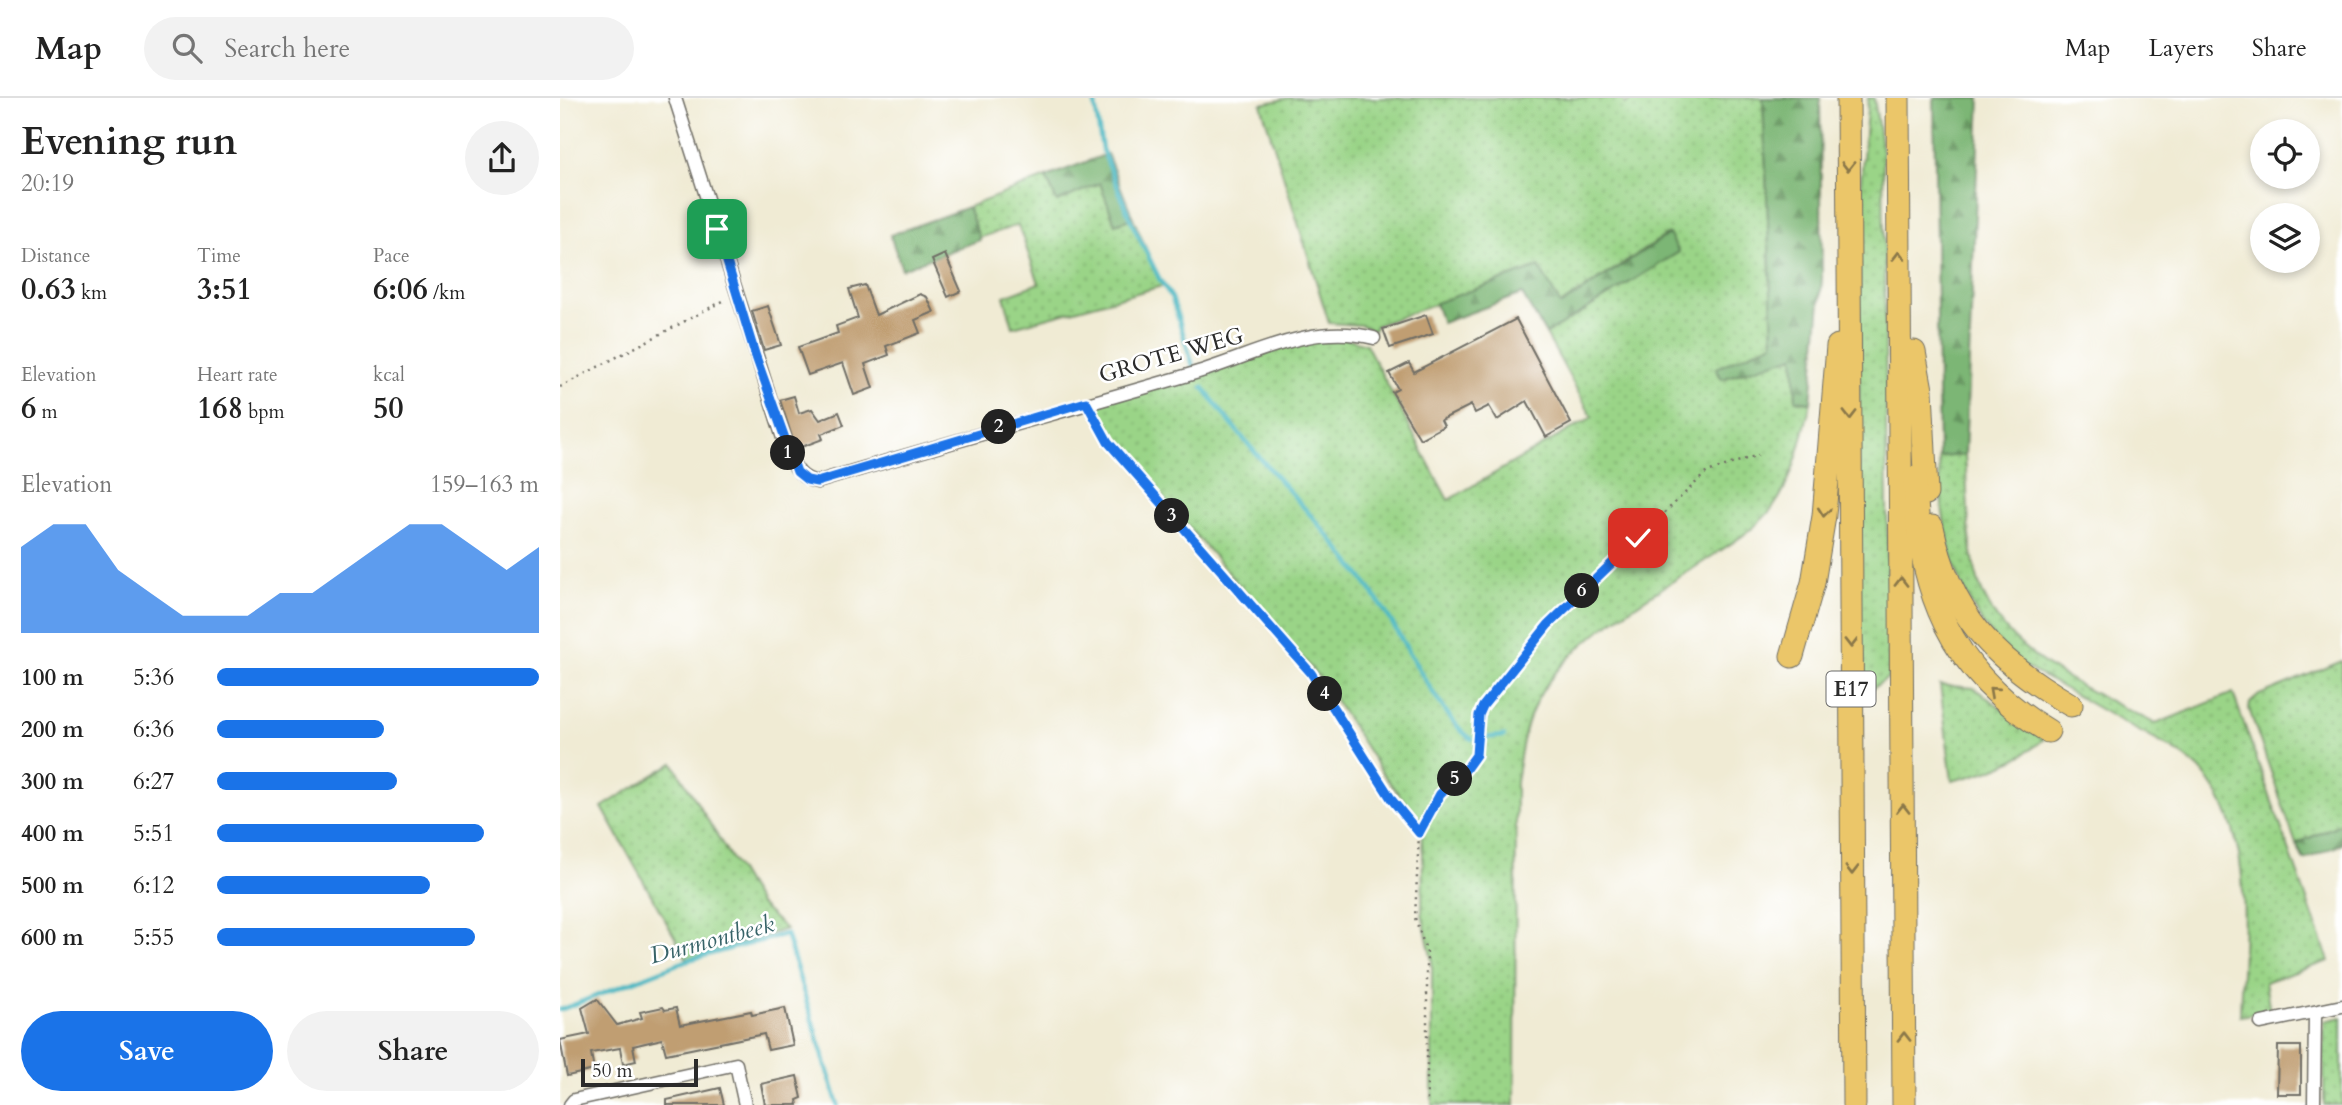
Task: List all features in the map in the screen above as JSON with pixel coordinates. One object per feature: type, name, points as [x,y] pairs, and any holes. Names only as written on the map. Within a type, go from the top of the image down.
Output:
[{"type":"highway","name":"E17","points":[[1847,98],[1854,1105]]},
{"type":"highway","name":"E17","points":[[1898,98],[1904,1105]]},
{"type":"highway","points":[[1792,656],[1812,583],[1824,516],[1833,379],[1849,273]]},
{"type":"highway","points":[[1900,324],[1914,352],[1921,390],[1925,490],[1937,553],[1945,575],[1978,634],[2004,661],[2030,682],[2071,705]]},
{"type":"highway","points":[[1914,352],[1916,503],[1923,564],[1938,610],[1984,683],[2015,711],[2048,731]]},
{"type":"street","name":"GROTE WEG","points":[[675,98],[788,454],[797,472],[807,480],[817,482],[1086,402],[1195,373],[1304,337],[1339,332],[1374,338]]},
{"type":"street","points":[[2261,1023],[2342,1006]]},
{"type":"street","points":[[2314,1105],[2315,1013]]},
{"type":"street","points":[[570,1105],[574,1100],[736,1064],[745,1105]]},
{"type":"path","points":[[560,387],[737,293]]},
{"type":"path","points":[[1086,402],[1108,442],[1311,673],[1392,800],[1419,833]]},
{"type":"path","points":[[1427,1105],[1427,953],[1415,918],[1419,833],[1440,794],[1466,769],[1476,755],[1479,715],[1483,706],[1548,625],[1707,472],[1758,455]]},
{"type":"green space","points":[[1289,98],[1621,98],[1625,104],[1633,98],[1763,98],[1773,344],[1716,369],[1722,379],[1795,355],[1796,400],[1811,402],[1797,456],[1787,482],[1767,515],[1741,537],[1607,625],[1584,644],[1563,664],[1533,709],[1524,736],[1516,782],[1515,1105],[1432,1105],[1432,961],[1422,913],[1423,854],[1420,820],[1385,777],[1324,683],[1106,432],[1090,404],[1321,335],[1339,336],[1366,344],[1448,500],[1592,417],[1546,334],[1679,252],[1668,234],[1560,305],[1539,267],[1377,325],[1374,330],[1361,325],[1329,323],[1261,104]]},
{"type":"green space","points":[[1763,98],[1820,98],[1822,279],[1811,402],[1796,400],[1794,356],[1722,379],[1716,368],[1773,343]]},
{"type":"green space","points":[[1868,98],[1874,98],[1883,158],[1889,677],[1858,698],[1860,193]]},
{"type":"green space","points":[[1934,98],[1980,98],[1965,455],[1939,457]]},
{"type":"green space","points":[[1107,154],[1133,218],[1115,224],[1100,183],[1057,202],[1046,177]]},
{"type":"green space","points":[[1046,177],[1057,202],[1100,183],[1115,224],[1133,218],[1162,286],[1013,327],[1004,296],[1039,283],[1018,225],[979,238],[968,207]]},
{"type":"green space","points":[[968,207],[980,240],[902,269],[890,235]]},
{"type":"green space","points":[[1669,234],[1679,252],[1546,334],[1522,294],[1442,323],[1435,303],[1539,267],[1561,305]]},
{"type":"green space","points":[[1965,455],[1969,529],[1976,573],[1986,601],[2003,626],[2024,647],[2075,683],[2156,724],[2233,693],[2329,961],[2265,982],[2270,1011],[2240,1016],[2244,923],[2240,859],[2233,828],[2221,800],[2204,774],[2178,752],[2018,662],[1994,638],[1978,616],[1955,567],[1940,485],[1939,457]]},
{"type":"green space","points":[[2342,661],[2342,823],[2296,844],[2249,709],[2250,703],[2259,695]]},
{"type":"green space","points":[[1940,685],[1974,688],[2044,739],[2023,755],[2001,766],[1952,781]]},
{"type":"green space","points":[[673,763],[759,904],[786,929],[687,959],[602,807]]},
{"type":"green space","points":[[2342,823],[2342,844],[2304,860],[2296,844]]},
{"type":"green space","points":[[2342,1017],[2342,1105],[2324,1105],[2324,1021]]},
{"type":"building","points":[[945,254],[961,291],[948,297],[932,260]]},
{"type":"building","points":[[865,285],[876,315],[920,294],[927,297],[934,312],[915,320],[920,333],[886,346],[889,355],[865,364],[873,388],[854,395],[843,363],[808,375],[798,347],[838,333],[836,326],[858,318],[849,289]]},
{"type":"building","points":[[768,306],[781,345],[764,350],[752,311]]},
{"type":"building","points":[[1426,315],[1433,334],[1390,348],[1383,329]]},
{"type":"building","points":[[1516,319],[1571,423],[1546,437],[1527,401],[1497,420],[1489,406],[1475,413],[1471,405],[1441,420],[1444,426],[1420,439],[1392,392],[1398,389],[1389,373],[1409,363],[1414,372]]},
{"type":"building","points":[[794,396],[799,413],[812,409],[820,420],[839,412],[844,425],[821,434],[823,439],[796,449],[780,400]]},
{"type":"building","points":[[597,999],[617,1025],[642,1018],[640,1012],[663,1007],[665,1010],[676,1008],[680,1025],[751,1011],[752,1015],[785,1008],[793,1045],[768,1050],[764,1034],[666,1054],[662,1039],[633,1046],[636,1061],[623,1064],[620,1048],[591,1053],[594,1070],[567,1076],[560,1040],[589,1034],[582,1008]]},
{"type":"building","points":[[2278,1046],[2301,1046],[2301,1094],[2277,1094]]},
{"type":"building","points":[[797,1076],[802,1098],[797,1100],[798,1105],[765,1105],[761,1084]]},
{"type":"building","points":[[720,1088],[724,1105],[667,1105],[667,1100]]},
{"type":"waterway","points":[[1094,98],[1102,149],[1133,225],[1160,280],[1172,298],[1193,366]]},
{"type":"waterway","points":[[1203,387],[1248,445],[1345,556],[1388,616],[1439,702],[1462,731],[1472,739]]},
{"type":"waterway","points":[[1482,738],[1504,736]]},
{"type":"waterway","name":"Durmontbeek","points":[[560,1010],[688,960],[786,934],[838,1105]]},
{"type":"route","points":[[717,229],[755,354],[788,454],[797,472],[807,480],[817,482],[1086,402],[1108,442],[1311,673],[1392,800],[1419,833],[1440,794],[1466,769],[1476,755],[1479,715],[1483,706],[1548,625],[1638,538]]}]
